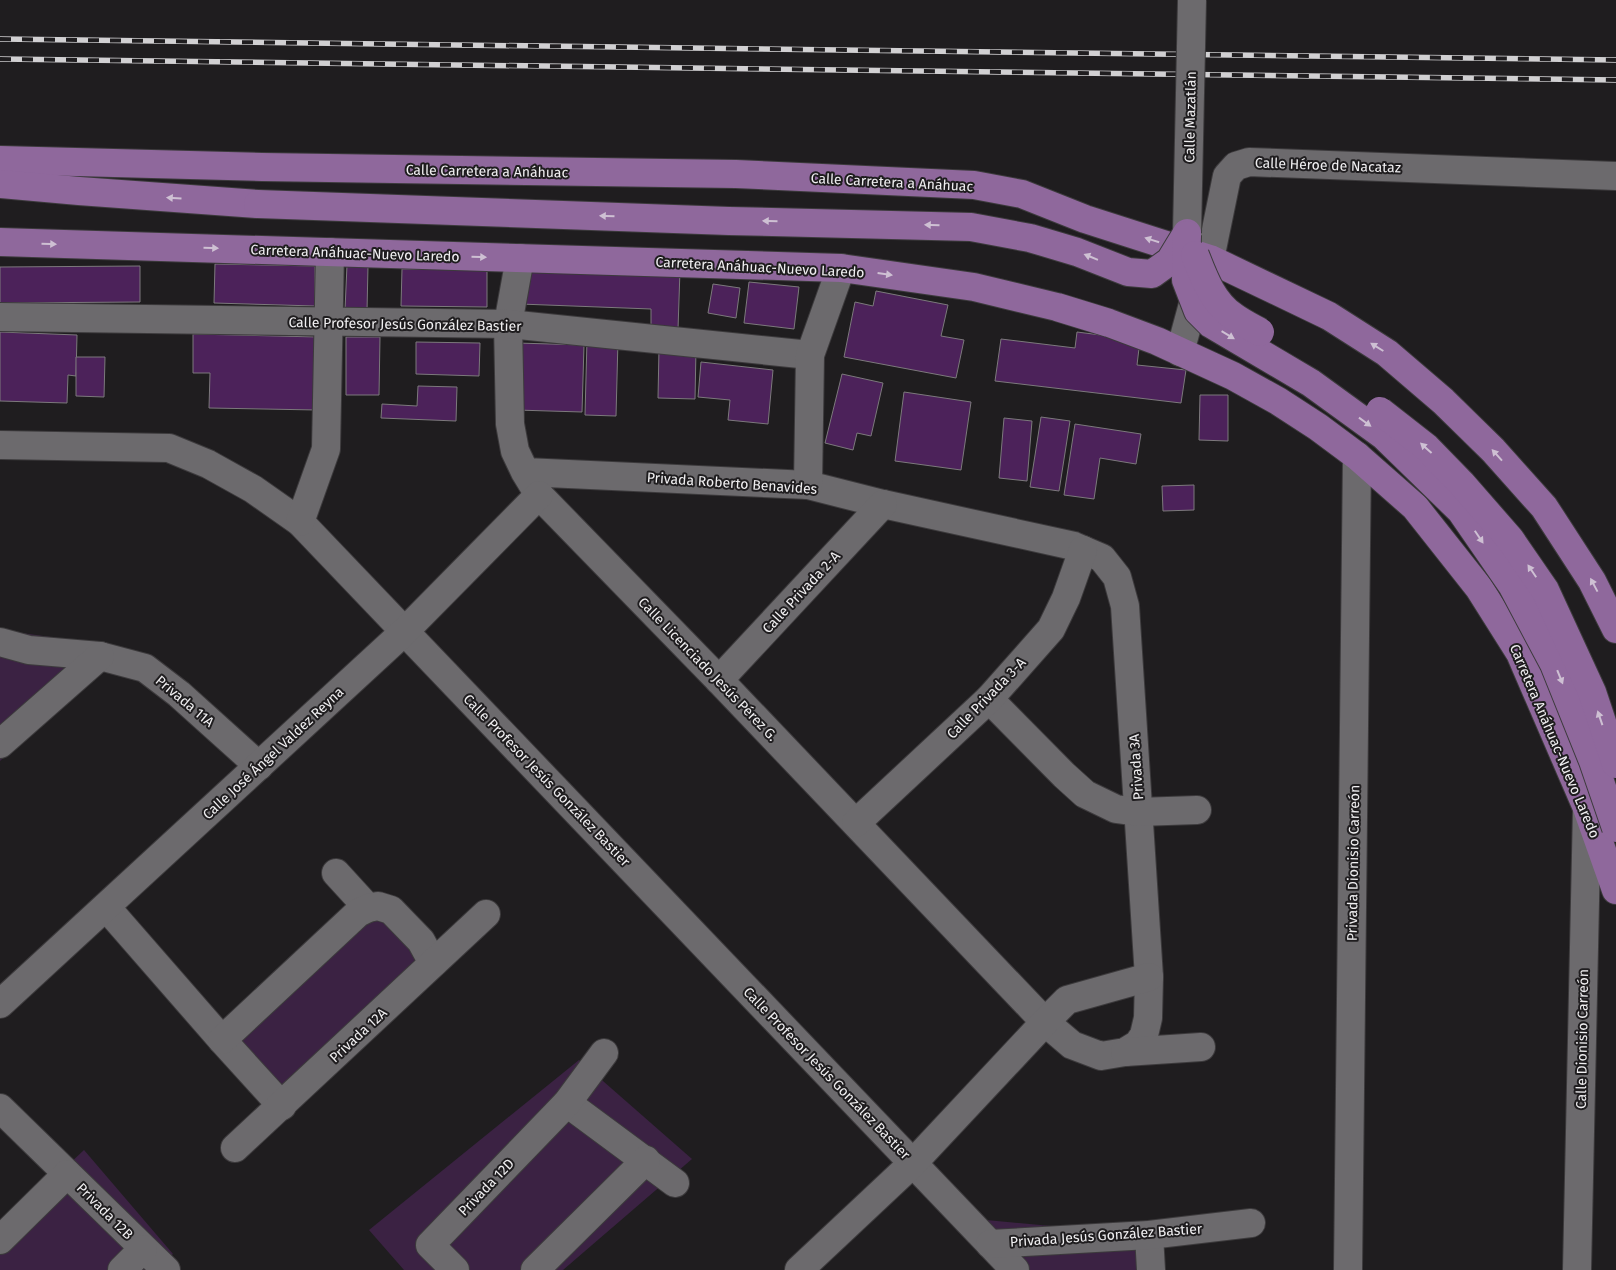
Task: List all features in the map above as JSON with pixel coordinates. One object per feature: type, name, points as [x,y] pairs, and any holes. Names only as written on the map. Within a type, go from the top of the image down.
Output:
[{"type":"main road","name":"Calle Carretera a Anáhuac","points":[[0,160],[271,167],[726,174],[974,185],[1022,194],[1085,219],[1210,259],[1329,316],[1387,353],[1444,401],[1493,450],[1544,507],[1592,580],[1616,629]]},
{"type":"main road","points":[[0,184],[79,192],[258,204],[971,227],[1030,238],[1077,252],[1128,272],[1152,274],[1170,261],[1187,233]]},
{"type":"main road","points":[[1187,233],[1206,282],[1217,300],[1232,315],[1315,364],[1426,447],[1462,484],[1510,539],[1545,590],[1592,692],[1616,764]]},
{"type":"main road","points":[[1187,233],[1186,280],[1198,311],[1211,324],[1310,383],[1384,436],[1461,511],[1512,585],[1554,664],[1593,761],[1616,828]]},
{"type":"main road","name":"Carretera Anáhuac-Nuevo Laredo","points":[[0,242],[841,268],[974,287],[1109,323],[1233,376],[1278,401],[1318,427],[1357,456],[1415,507],[1479,588],[1520,653],[1587,808],[1616,890]]},
{"type":"street","name":"Calle Mazatlán","points":[[1187,233],[1192,0]]},
{"type":"street","name":"Calle Héroe de Nacataz","points":[[1180,352],[1200,282],[1210,259],[1227,176],[1236,166],[1249,162],[1616,176]]},
{"type":"street","points":[[300,522],[326,449],[330,252]]},
{"type":"street","name":"Calle Licenciado Jesús Pérez G.","points":[[520,258],[508,324],[510,424],[515,451],[539,495],[719,680],[1045,1022],[1072,1045],[1101,1056],[1125,1052],[1201,1046]]},
{"type":"street","points":[[808,485],[810,355],[841,268]]},
{"type":"street","name":"Calle Profesor Jesús González Bastier","points":[[0,317],[508,324],[810,355]]},
{"type":"street","name":"Calle Profesor Jesús González Bastier","points":[[0,445],[169,448],[208,464],[253,489],[300,522],[1015,1270]]},
{"type":"street","name":"Privada Dionisio Carreón","points":[[1348,1270],[1357,456]]},
{"type":"street","name":"Privada Roberto Benavides","points":[[525,472],[808,485],[883,504],[1074,546],[1083,550]]},
{"type":"street","name":"Calle José Ángel Valdez Reyna","points":[[0,1004],[404,631],[539,495]]},
{"type":"street","name":"Calle Privada 2-A","points":[[719,680],[883,504]]},
{"type":"street","name":"Calle Privada 3-A","points":[[856,823],[989,699],[1051,629],[1066,598],[1083,550]]},
{"type":"street","name":"Privada 3A","points":[[989,699],[1085,794],[1116,809],[1138,812],[1126,606],[1118,577],[1102,558],[1083,550]]},
{"type":"street","name":"Privada 11A","points":[[0,642],[29,650],[100,656],[145,668],[180,694],[259,766]]},
{"type":"street","points":[[0,744],[100,656]]},
{"type":"street","name":"Calle Dionisio Carreón","points":[[1577,1270],[1587,808]]},
{"type":"street","points":[[1125,1052],[1138,1044],[1144,1035],[1148,1018],[1149,977],[1138,812],[1197,810]]},
{"type":"street","points":[[336,873],[368,908]]},
{"type":"street","points":[[222,1040],[358,913],[368,908],[378,906],[392,910],[420,941],[433,962]]},
{"type":"street","points":[[106,907],[282,1106]]},
{"type":"street","name":"Privada 12A","points":[[236,1148],[486,914]]},
{"type":"street","points":[[799,1270],[914,1164],[1067,1000],[1149,977]]},
{"type":"street","name":"Privada 12D","points":[[455,1270],[430,1245],[567,1103],[604,1053]]},
{"type":"street","points":[[567,1103],[675,1183]]},
{"type":"street","name":"Privada 12B","points":[[0,1108],[143,1249],[122,1270]]},
{"type":"street","points":[[535,1270],[646,1160]]},
{"type":"street","name":"Privada 12B","points":[[0,1240],[67,1174]]},
{"type":"street","name":"Privada Jesús González Bastier","points":[[990,1244],[1149,1235],[1251,1223]]},
{"type":"street","points":[[1149,1235],[1151,1270]]},
{"type":"street","points":[[143,1249],[166,1270]]},
{"type":"shaded area","points":[[0,630],[123,647],[0,761]]},
{"type":"shaded area","points":[[378,914],[421,955],[282,1086],[235,1042]]},
{"type":"shaded area","points":[[579,1060],[692,1159],[563,1270],[404,1270],[369,1230]]},
{"type":"shaded area","points":[[84,1150],[173,1254],[155,1270],[0,1270],[0,1229]]},
{"type":"shaded area","points":[[965,1218],[1149,1235],[1151,1270],[1014,1270]]},
{"type":"building","points":[[215,264],[315,266],[315,306],[214,303]]},
{"type":"building","points":[[347,265],[368,266],[367,311],[345,310]]},
{"type":"building","points":[[521,265],[680,270],[678,329],[651,328],[651,309],[520,304]]},
{"type":"building","points":[[140,266],[140,302],[0,303],[0,267]]},
{"type":"building","points":[[402,269],[487,270],[487,307],[401,306]]},
{"type":"building","points":[[749,282],[799,287],[794,329],[744,323]]},
{"type":"building","points":[[713,284],[740,288],[736,318],[708,313]]},
{"type":"building","points":[[876,291],[948,305],[941,336],[964,340],[956,378],[844,357],[855,302],[873,306]]},
{"type":"building","points":[[0,332],[77,335],[76,376],[68,375],[67,403],[0,401]]},
{"type":"building","points":[[1077,332],[1140,340],[1137,365],[1186,370],[1181,403],[995,381],[1001,339],[1075,348]]},
{"type":"building","points":[[193,334],[318,337],[317,410],[209,408],[210,373],[193,373]]},
{"type":"building","points":[[346,337],[380,337],[379,395],[346,395]]},
{"type":"building","points":[[587,340],[618,340],[616,416],[585,415]]},
{"type":"building","points":[[416,342],[480,343],[479,376],[416,374]]},
{"type":"building","points":[[517,343],[584,345],[582,412],[516,410]]},
{"type":"building","points":[[659,349],[696,349],[695,399],[658,398]]},
{"type":"building","points":[[76,357],[105,357],[104,397],[76,396]]},
{"type":"building","points":[[701,362],[773,370],[768,424],[728,420],[730,400],[698,397]]},
{"type":"building","points":[[842,374],[883,383],[871,436],[857,433],[853,450],[825,443]]},
{"type":"building","points":[[418,386],[457,387],[456,421],[381,418],[382,404],[417,406]]},
{"type":"building","points":[[904,392],[971,402],[961,470],[895,461]]},
{"type":"building","points":[[1200,395],[1228,395],[1228,441],[1199,440]]},
{"type":"building","points":[[1041,417],[1070,421],[1059,491],[1030,487]]},
{"type":"building","points":[[1004,418],[1032,421],[1027,481],[999,478]]},
{"type":"building","points":[[1075,424],[1141,434],[1136,464],[1100,458],[1094,499],[1064,495]]},
{"type":"building","points":[[1194,485],[1194,510],[1163,511],[1162,486]]},
{"type":"railway","points":[[0,39],[1616,60]]},
{"type":"railway","points":[[0,59],[1616,80]]}]
